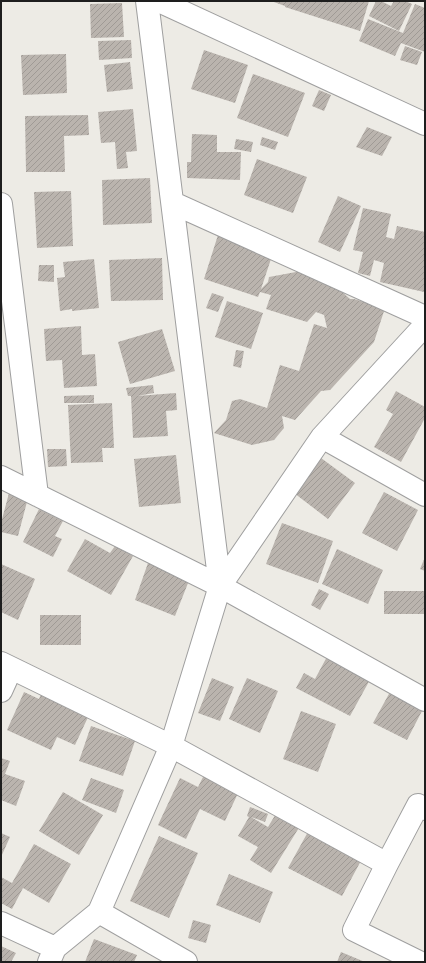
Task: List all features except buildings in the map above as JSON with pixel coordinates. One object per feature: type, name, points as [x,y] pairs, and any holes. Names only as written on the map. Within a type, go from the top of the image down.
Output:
[{"type":"street","points":[[147,1],[220,586]]},
{"type":"street","points":[[159,1],[425,124]]},
{"type":"street","points":[[173,203],[425,317]]},
{"type":"street","points":[[1,204],[37,495]]},
{"type":"street","points":[[1,923],[52,955],[99,912],[171,746],[220,586],[322,437],[425,325]]},
{"type":"street","points":[[322,437],[425,495]]},
{"type":"street","points":[[1,477],[220,586],[425,700]]},
{"type":"street","points":[[1,691],[6,666],[171,746],[387,864]]},
{"type":"street","points":[[417,961],[354,930],[418,805],[425,809]]},
{"type":"street","points":[[99,912],[186,962]]}]
